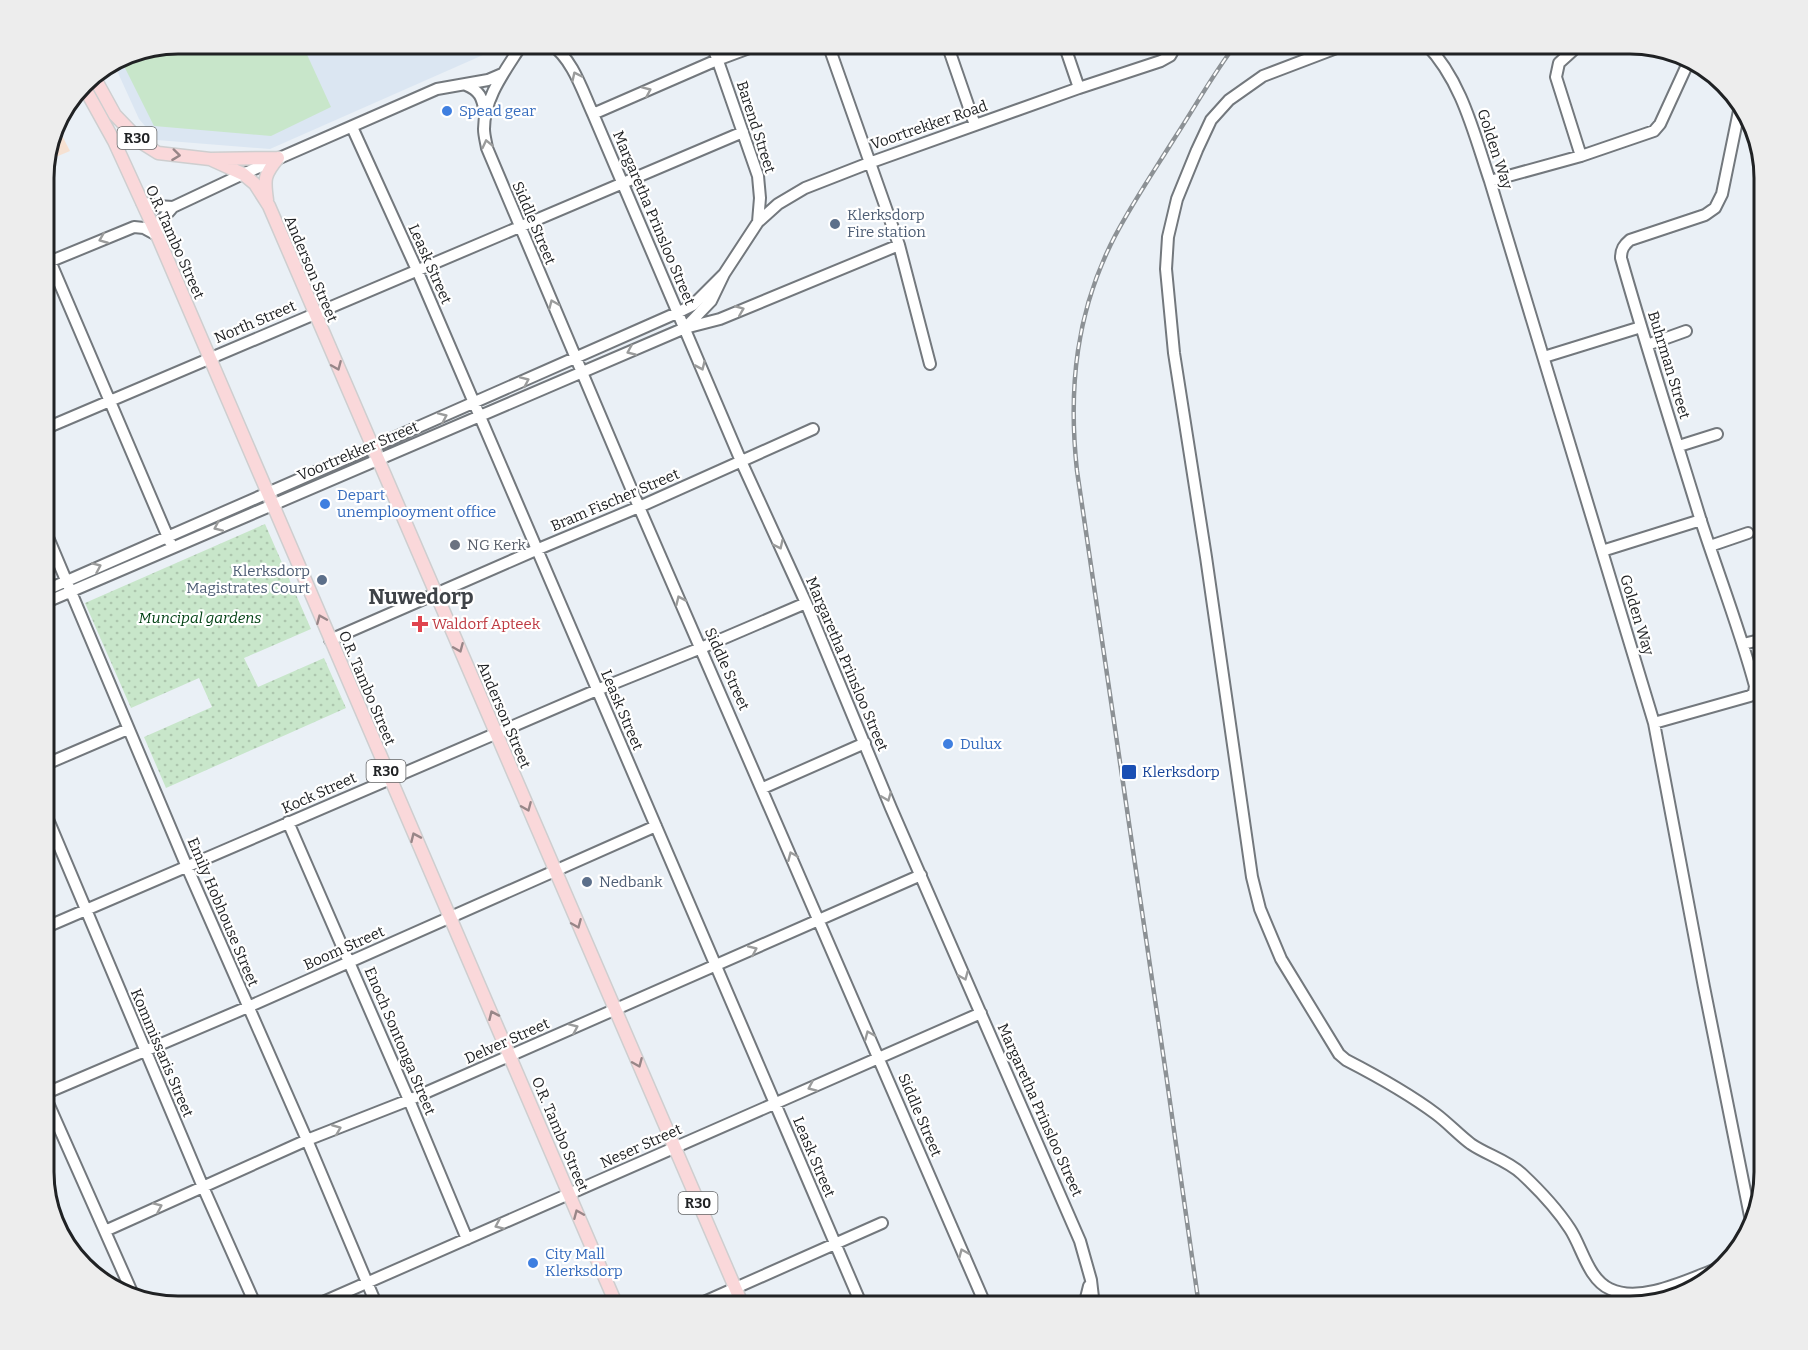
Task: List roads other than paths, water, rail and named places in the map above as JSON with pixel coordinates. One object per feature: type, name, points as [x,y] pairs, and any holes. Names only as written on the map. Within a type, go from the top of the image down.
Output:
[{"type":"main road","name":"R30","points":[[98,84],[115,115],[142,143],[158,153],[210,159]]},
{"type":"main road","name":"O.R. Tambo Street","points":[[88,93],[114,141],[157,235],[613,1296]]},
{"type":"main road","points":[[210,159],[278,158]]},
{"type":"main road","points":[[268,206],[264,181],[266,172],[278,158]]},
{"type":"main road","name":"Anderson Street","points":[[210,159],[243,174],[255,184],[268,206],[738,1296]]},
{"type":"street","name":"Siddle Street","points":[[515,54],[493,92],[486,114],[484,129],[487,148],[639,507],[763,788],[982,1296]]},
{"type":"street","name":"Margaretha Prinsloo Street","points":[[563,54],[570,64],[593,114],[741,461],[806,603],[921,875],[1080,1240],[1093,1296]]},
{"type":"street","name":"Barend Street","points":[[715,54],[758,176],[760,198],[758,222]]},
{"type":"street","points":[[593,114],[733,54]]},
{"type":"street","points":[[831,54],[898,245],[930,364]]},
{"type":"street","points":[[950,54],[975,125]]},
{"type":"street","points":[[1067,54],[1079,88]]},
{"type":"street","name":"Voortrekker Road","points":[[684,328],[711,301],[724,274],[758,222],[778,204],[805,188],[868,162],[1161,61],[1171,54]]},
{"type":"street","points":[[1321,54],[1263,76],[1229,100],[1211,120],[1177,200],[1168,237],[1166,269],[1174,353],[1252,877],[1260,909],[1281,959],[1339,1054],[1417,1101],[1472,1144],[1510,1164],[1521,1173],[1571,1230],[1601,1284],[1611,1290],[1645,1293],[1696,1277]]},
{"type":"street","name":"Golden Way","points":[[1436,54],[1463,102],[1490,181],[1654,723],[1748,1208]]},
{"type":"street","points":[[1569,54],[1559,63],[1556,76],[1581,156]]},
{"type":"street","points":[[1490,181],[1650,134],[1658,129],[1686,68]]},
{"type":"street","points":[[54,260],[134,227],[144,228],[157,235],[160,222],[173,207],[243,174],[437,89],[450,85],[488,81],[502,74]]},
{"type":"street","points":[[466,84],[476,89],[482,99],[486,114]]},
{"type":"street","name":"Buhrman Street","points":[[1738,117],[1722,194],[1715,208],[1705,215],[1630,240],[1623,247],[1621,258],[1701,520],[1743,644],[1754,686]]},
{"type":"street","name":"Leask Street","points":[[352,127],[417,270],[857,1296]]},
{"type":"street","name":"North Street","points":[[54,425],[743,132]]},
{"type":"street","points":[[142,202],[173,207]]},
{"type":"street","points":[[684,328],[720,319],[898,245]]},
{"type":"street","name":"Voortrekker Road","points":[[679,312],[693,304],[724,274]]},
{"type":"street","points":[[54,278],[110,401],[172,548]]},
{"type":"street","name":"Voortrekker Street","points":[[375,454],[474,404],[679,312]]},
{"type":"street","points":[[1544,357],[1641,327]]},
{"type":"street","name":"Voortrekker Street","points":[[54,596],[69,586],[167,536],[270,498],[375,454],[479,417],[684,328]]},
{"type":"street","points":[[1647,345],[1686,332]]},
{"type":"street","name":"Bram Fischer Street","points":[[330,640],[639,507],[813,429]]},
{"type":"street","points":[[1679,446],[1718,434]]},
{"type":"street","name":"Voortrekker Street","points":[[54,589],[69,586],[172,548],[270,498]]},
{"type":"street","points":[[1602,551],[1701,520]]},
{"type":"street","points":[[1710,546],[1748,533]]},
{"type":"street","name":"Emily Hobhouse Street","points":[[54,551],[187,867],[373,1296]]},
{"type":"street","name":"Kock Street","points":[[54,923],[389,778],[806,603]]},
{"type":"street","points":[[1743,644],[1754,641]]},
{"type":"street","name":"Buhrman Street","points":[[1654,723],[1750,696],[1754,691]]},
{"type":"street","points":[[54,761],[128,729]]},
{"type":"street","points":[[763,788],[865,742]]},
{"type":"street","name":"Enoch Sontonga Street","points":[[288,822],[467,1239]]},
{"type":"street","name":"Boom Street","points":[[54,1090],[248,1007],[656,826]]},
{"type":"street","name":"Kommissaris Street","points":[[54,834],[203,1187],[252,1296]]},
{"type":"street","name":"Delver Street","points":[[105,1231],[307,1140],[409,1100],[921,875]]},
{"type":"street","name":"Neser Street","points":[[337,1296],[981,1013]]},
{"type":"street","points":[[54,1116],[129,1285]]},
{"type":"street","points":[[718,1296],[882,1223]]},
{"type":"street","points":[[1087,1296],[1091,1280]]},
{"type":"railway","points":[[1198,1296],[1077,471],[1074,410],[1078,350],[1083,321],[1102,264],[1136,199],[1229,54]]},
{"type":"place","name":"Spead gear","points":[[447,111]]},
{"type":"place","name":"Klerksdorp Fire station","points":[[835,224]]},
{"type":"place","name":"Depart unemplooyment office","points":[[325,504]]},
{"type":"place","name":"NG Kerk","points":[[455,545]]},
{"type":"place","name":"Klerksdorp Magistrates Court","points":[[322,580]]},
{"type":"place","name":"Waldorf Apteek","points":[[420,624]]},
{"type":"place","name":"Dulux","points":[[948,744]]},
{"type":"place","name":"Klerksdorp","points":[[1129,772]]},
{"type":"place","name":"Nedbank","points":[[587,882]]},
{"type":"place","name":"City Mall Klerksdorp","points":[[533,1263]]},
{"type":"district","name":"Nuwedorp","points":[[421,597]]},
{"type":"park label","name":"Muncipal gardens","points":[[200,618]]}]
